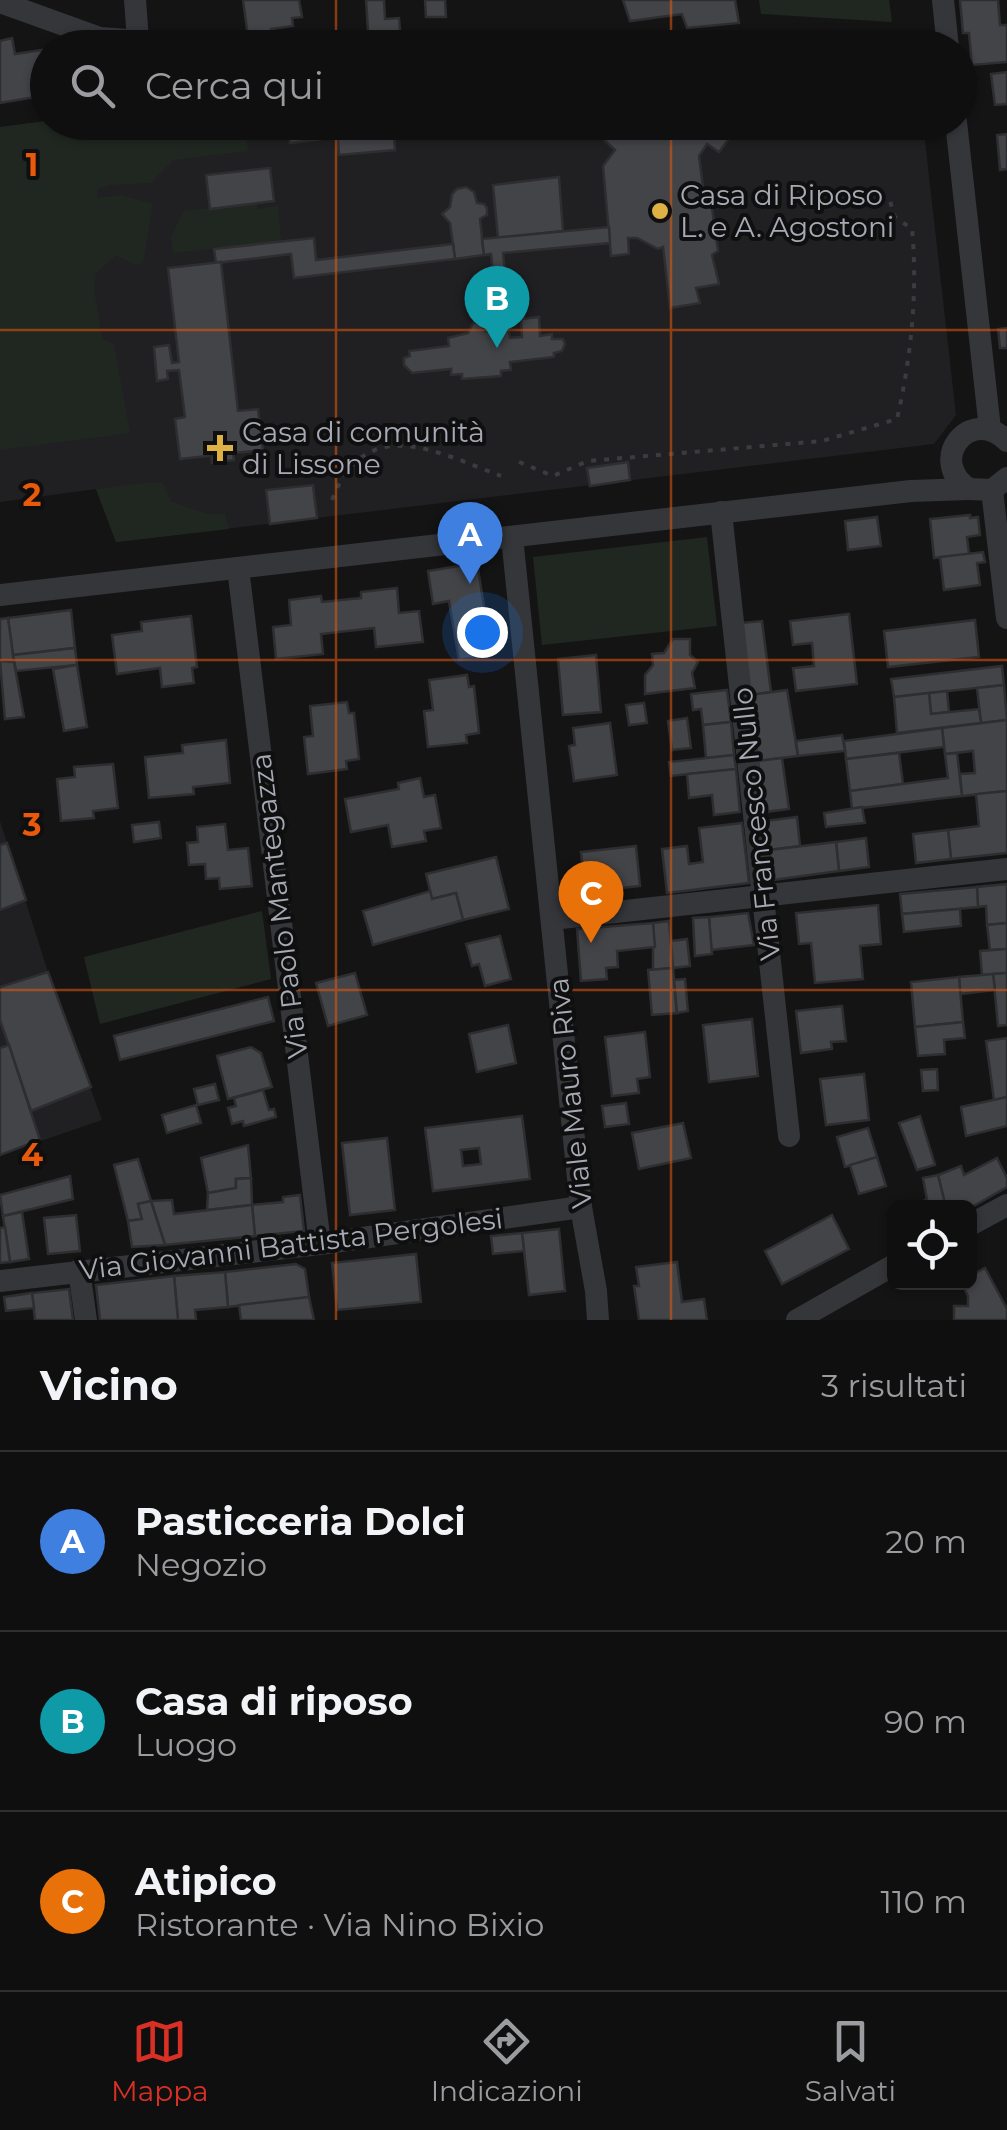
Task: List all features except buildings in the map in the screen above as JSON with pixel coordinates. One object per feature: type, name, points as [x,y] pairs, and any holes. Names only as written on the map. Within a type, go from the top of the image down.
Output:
[{"type":"street","points":[[135,0],[137,30]]},
{"type":"street","points":[[943,0],[946,30]]},
{"type":"street","points":[[0,2],[78,30]]},
{"type":"street","points":[[911,491],[951,457],[960,437],[979,428],[998,435],[958,140]]},
{"type":"street","points":[[951,457],[955,476],[989,485]]},
{"type":"street","points":[[0,596],[721,512],[989,485]]},
{"type":"street","points":[[989,485],[1007,618]]},
{"type":"street","name":"Via Francesco Nullo","points":[[721,512],[789,1136]]},
{"type":"street","name":"Viale Mauro Riva","points":[[512,537],[581,1207],[598,1320]]},
{"type":"street","name":"Via Paolo Mantegazza","points":[[238,568],[320,1244]]},
{"type":"street","points":[[552,919],[1007,869]]},
{"type":"street","points":[[977,1221],[1007,1204]]},
{"type":"street","name":"Via Giovanni Battista Pergolesi","points":[[0,1280],[320,1244],[581,1207]]},
{"type":"street","points":[[797,1320],[887,1269]]},
{"type":"street","points":[[79,1270],[86,1320]]},
{"type":"street","name":"Viale Mauro Riva","points":[[596,1290],[609,1320]]},
{"type":"path","points":[[518,462],[553,476],[588,462],[822,441],[897,419],[911,336],[914,255],[912,230],[894,217],[890,198]]},
{"type":"path","points":[[332,500],[340,480],[366,452],[398,444],[429,448],[502,476]]},
{"type":"shaded area","points":[[759,0],[889,0],[892,22],[761,14]]},
{"type":"shaded area","points":[[30,123],[30,140],[925,140],[956,415],[934,444],[116,542],[96,489],[0,502],[0,127]]},
{"type":"shaded area","points":[[30,123],[30,140],[247,140],[248,151],[173,160],[150,183],[108,185],[97,190],[97,198],[120,195],[153,204],[143,262],[136,265],[116,255],[96,273],[94,289],[102,339],[114,344],[130,433],[0,450],[0,127]]},
{"type":"shaded area","points":[[256,203],[258,209],[278,206],[281,241],[173,253],[171,236],[184,211]]},
{"type":"shaded area","points":[[163,483],[171,502],[207,514],[225,514],[229,529],[116,542],[96,489]]},
{"type":"shaded area","points":[[707,537],[717,626],[542,645],[533,557]]},
{"type":"shaded area","points":[[0,821],[48,972],[102,1120],[0,1155]]},
{"type":"shaded area","points":[[262,911],[271,979],[100,1024],[84,957]]},
{"type":"place","name":"Casa di Riposo L. e A. Agostoni","points":[[660,211]]},
{"type":"place","name":"Casa di riposo","points":[[497,348]]},
{"type":"place","name":"Casa di comunità di Lissone","points":[[220,448]]},
{"type":"place","name":"Pasticceria Dolci","points":[[470,584]]},
{"type":"place","name":"Atipico","points":[[591,943]]}]
